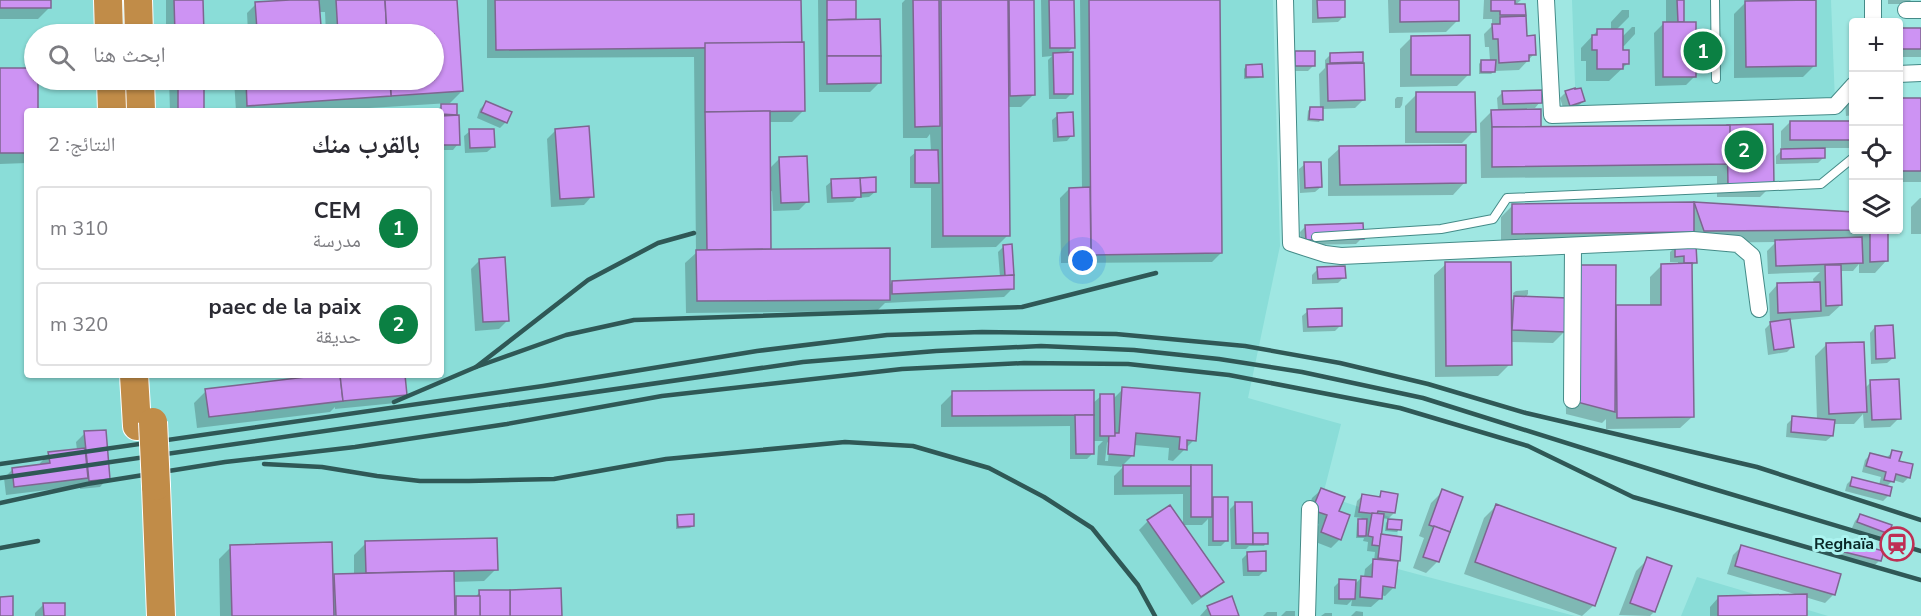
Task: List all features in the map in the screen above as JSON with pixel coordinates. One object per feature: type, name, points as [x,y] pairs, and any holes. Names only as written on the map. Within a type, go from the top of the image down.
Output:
[{"type":"highway","points":[[108,0],[109,24]]},
{"type":"highway","points":[[121,0],[122,24]]},
{"type":"highway","points":[[138,0],[139,24]]},
{"type":"highway","points":[[150,0],[151,24]]},
{"type":"highway","points":[[135,378],[145,424]]},
{"type":"highway","points":[[144,616],[147,487],[145,424],[151,378]]},
{"type":"highway","points":[[147,487],[160,616]]},
{"type":"street","points":[[1285,0],[1290,243],[1325,254],[1341,256],[1693,240],[1738,244],[1752,256],[1759,309]]},
{"type":"street","points":[[1546,0],[1552,115],[1835,106],[1849,91]]},
{"type":"street","points":[[1873,0],[1874,18]]},
{"type":"street","points":[[1903,74],[1921,73]]},
{"type":"street","points":[[1572,400],[1573,247]]},
{"type":"street","points":[[1307,616],[1310,508]]},
{"type":"lane","points":[[1715,0],[1716,79]]},
{"type":"lane","points":[[1316,237],[1441,229],[1493,219],[1507,198],[1821,184],[1849,161]]},
{"type":"shaded area","points":[[0,0],[1273,0],[1280,246],[1248,398],[1341,424],[1323,495],[1399,520],[1394,568],[1575,616],[0,616]]},
{"type":"shaded area","points":[[1572,0],[1831,0],[1835,102],[1576,112]]},
{"type":"shaded area","points":[[1697,577],[1828,616],[1681,616]]},
{"type":"building","points":[[0,0],[51,0],[51,8],[0,8]]},
{"type":"building","points":[[174,0],[203,0],[204,24],[175,24]]},
{"type":"building","points":[[319,0],[321,24],[257,24],[255,2]]},
{"type":"building","points":[[336,0],[385,0],[386,24],[337,24]]},
{"type":"building","points":[[385,0],[457,0],[463,91],[391,96],[391,90],[444,90],[444,24],[386,24]]},
{"type":"building","points":[[495,0],[801,0],[802,47],[496,50]]},
{"type":"building","points":[[827,0],[856,0],[856,19],[827,20]]},
{"type":"building","points":[[913,0],[939,0],[940,126],[915,127]]},
{"type":"building","points":[[941,0],[1008,0],[1010,236],[943,236]]},
{"type":"building","points":[[1009,0],[1034,0],[1035,95],[1010,96]]},
{"type":"building","points":[[1049,0],[1074,0],[1075,48],[1050,48]]},
{"type":"building","points":[[1089,0],[1220,0],[1222,253],[1091,255]]},
{"type":"building","points":[[1317,0],[1345,0],[1345,17],[1318,18]]},
{"type":"building","points":[[1400,0],[1459,0],[1459,21],[1400,22]]},
{"type":"building","points":[[1491,0],[1515,0],[1515,4],[1525,4],[1526,15],[1500,15],[1500,11],[1491,11]]},
{"type":"building","points":[[1677,0],[1684,0],[1684,22],[1678,22]]},
{"type":"building","points":[[1816,0],[1816,66],[1746,67],[1745,1]]},
{"type":"building","points":[[1526,16],[1527,36],[1535,35],[1536,55],[1529,55],[1529,61],[1499,63],[1498,39],[1493,39],[1492,24],[1500,24],[1500,17]]},
{"type":"building","points":[[880,19],[881,56],[827,56],[827,20]]},
{"type":"building","points":[[1663,22],[1696,22],[1696,77],[1663,77]]},
{"type":"building","points":[[1903,28],[1921,28],[1921,49],[1903,49]]},
{"type":"building","points":[[1597,29],[1623,29],[1623,50],[1629,50],[1629,64],[1623,64],[1623,69],[1597,69],[1597,50],[1592,50],[1592,35],[1597,35]]},
{"type":"building","points":[[1470,35],[1470,75],[1411,75],[1411,36]]},
{"type":"building","points":[[804,42],[805,111],[705,112],[705,43]]},
{"type":"building","points":[[1295,51],[1315,51],[1315,66],[1295,66]]},
{"type":"building","points":[[1073,52],[1073,94],[1054,94],[1053,53]]},
{"type":"building","points":[[1363,52],[1363,62],[1330,63],[1330,53]]},
{"type":"building","points":[[827,56],[881,56],[881,83],[827,84]]},
{"type":"building","points":[[1481,60],[1496,60],[1495,72],[1481,72]]},
{"type":"building","points":[[1364,63],[1365,100],[1328,101],[1327,64]]},
{"type":"building","points":[[1262,64],[1263,77],[1246,77],[1246,65]]},
{"type":"building","points":[[0,68],[24,68],[24,90],[38,90],[38,108],[24,108],[24,153],[0,153]]},
{"type":"building","points":[[1581,88],[1585,101],[1570,106],[1565,91]]},
{"type":"building","points":[[178,90],[204,90],[204,108],[178,108]]},
{"type":"building","points":[[246,90],[391,90],[391,96],[247,106]]},
{"type":"building","points":[[1542,90],[1542,103],[1503,104],[1502,91]]},
{"type":"building","points":[[1416,92],[1475,92],[1476,132],[1416,132]]},
{"type":"building","points":[[1903,98],[1921,98],[1921,171],[1903,171]]},
{"type":"building","points":[[486,101],[512,112],[507,123],[481,112]]},
{"type":"building","points":[[441,104],[457,104],[457,115],[444,114],[444,108],[441,108]]},
{"type":"building","points":[[1310,107],[1323,107],[1323,120],[1309,119]]},
{"type":"building","points":[[1541,109],[1541,127],[1492,127],[1491,110]]},
{"type":"building","points":[[770,111],[771,249],[707,250],[705,112]]},
{"type":"building","points":[[1073,112],[1074,136],[1058,137],[1057,113]]},
{"type":"building","points":[[459,115],[460,145],[444,145],[444,116]]},
{"type":"building","points":[[1790,121],[1849,121],[1849,140],[1790,140]]},
{"type":"building","points":[[1773,124],[1774,185],[1728,186],[1727,125]]},
{"type":"building","points":[[1730,125],[1730,164],[1492,167],[1492,127]]},
{"type":"building","points":[[589,126],[594,197],[560,199],[555,129]]},
{"type":"building","points":[[469,129],[494,129],[495,147],[470,148]]},
{"type":"building","points":[[1466,145],[1466,183],[1340,185],[1339,146]]},
{"type":"building","points":[[1825,148],[1825,158],[1781,159],[1781,149]]},
{"type":"building","points":[[915,150],[938,150],[939,183],[915,183]]},
{"type":"building","points":[[807,156],[809,202],[781,203],[779,157]]},
{"type":"building","points":[[1304,162],[1321,162],[1322,187],[1305,188]]},
{"type":"building","points":[[876,177],[876,192],[861,193],[860,178]]},
{"type":"building","points":[[860,178],[861,197],[832,198],[831,179]]},
{"type":"building","points":[[1090,187],[1091,255],[1069,255],[1069,188]]},
{"type":"building","points":[[1694,202],[1849,212],[1849,230],[1704,231]]},
{"type":"building","points":[[1694,202],[1694,232],[1512,234],[1512,204]]},
{"type":"building","points":[[1363,223],[1364,239],[1306,240],[1305,225]]},
{"type":"building","points":[[1870,234],[1888,234],[1888,261],[1870,262]]},
{"type":"building","points":[[1862,237],[1863,263],[1776,266],[1775,240]]},
{"type":"building","points":[[1012,244],[1014,275],[1005,276],[1003,245]]},
{"type":"building","points":[[1675,245],[1696,245],[1697,263],[1684,263],[1684,256],[1675,257]]},
{"type":"building","points":[[890,248],[890,300],[697,301],[696,250]]},
{"type":"building","points":[[505,257],[509,321],[483,322],[479,259]]},
{"type":"building","points":[[1445,262],[1511,262],[1512,365],[1446,366]]},
{"type":"building","points":[[1692,263],[1694,417],[1617,418],[1616,305],[1661,305],[1661,264]]},
{"type":"building","points":[[1576,265],[1616,265],[1615,412],[1577,402]]},
{"type":"building","points":[[1825,265],[1841,265],[1842,305],[1826,306]]},
{"type":"building","points":[[1345,266],[1346,278],[1318,279],[1317,267]]},
{"type":"building","points":[[1014,275],[1014,289],[892,294],[892,281]]},
{"type":"building","points":[[1820,282],[1821,311],[1778,313],[1777,283]]},
{"type":"building","points":[[1514,296],[1568,298],[1567,332],[1512,330]]},
{"type":"building","points":[[1342,308],[1342,326],[1308,327],[1307,309]]},
{"type":"building","points":[[1790,319],[1794,347],[1774,350],[1770,322]]},
{"type":"building","points":[[1893,325],[1895,358],[1876,359],[1875,326]]},
{"type":"building","points":[[1864,342],[1867,412],[1829,414],[1826,343]]},
{"type":"building","points":[[297,378],[340,378],[343,401],[209,417],[205,389]]},
{"type":"building","points":[[340,378],[405,378],[407,395],[343,401]]},
{"type":"building","points":[[1899,379],[1901,419],[1872,420],[1870,380]]},
{"type":"building","points":[[1122,387],[1200,393],[1196,441],[1187,440],[1187,450],[1179,449],[1180,437],[1136,433],[1134,456],[1108,454],[1109,433],[1119,433]]},
{"type":"building","points":[[1094,390],[1094,415],[952,416],[952,391]]},
{"type":"building","points":[[1100,394],[1114,394],[1115,436],[1100,436]]},
{"type":"building","points":[[1075,415],[1094,415],[1094,454],[1076,454]]},
{"type":"building","points":[[1792,416],[1835,420],[1833,436],[1791,432]]},
{"type":"building","points":[[106,430],[110,479],[89,481],[84,431]]},
{"type":"building","points":[[85,448],[88,478],[14,487],[12,468],[50,463],[48,452]]},
{"type":"building","points":[[1892,450],[1902,452],[1899,461],[1913,464],[1910,478],[1896,474],[1894,482],[1884,480],[1886,472],[1866,466],[1870,453],[1890,458]]},
{"type":"building","points":[[1123,465],[1191,465],[1191,486],[1123,486]]},
{"type":"building","points":[[1191,465],[1212,465],[1212,517],[1191,517]]},
{"type":"building","points":[[1852,477],[1892,487],[1890,496],[1850,486]]},
{"type":"building","points":[[1321,488],[1345,497],[1339,511],[1350,515],[1341,540],[1321,532],[1327,515],[1312,510]]},
{"type":"building","points":[[1442,489],[1463,497],[1450,532],[1429,525]]},
{"type":"building","points":[[1381,491],[1398,494],[1395,513],[1359,512],[1362,494],[1380,497]]},
{"type":"building","points":[[1213,497],[1228,497],[1228,541],[1213,541]]},
{"type":"building","points":[[1235,502],[1252,502],[1253,544],[1236,544]]},
{"type":"building","points":[[1496,504],[1616,548],[1595,606],[1475,562]]},
{"type":"building","points":[[1170,505],[1224,582],[1201,597],[1147,520]]},
{"type":"building","points":[[1372,513],[1384,514],[1380,546],[1372,545],[1373,537],[1368,536]]},
{"type":"building","points":[[694,514],[694,526],[678,527],[677,515]]},
{"type":"building","points":[[1860,514],[1892,525],[1889,534],[1857,522]]},
{"type":"building","points":[[1358,519],[1367,519],[1366,536],[1358,536]]},
{"type":"building","points":[[1388,519],[1402,520],[1401,530],[1387,529]]},
{"type":"building","points":[[1434,526],[1450,532],[1439,562],[1423,557]]},
{"type":"building","points":[[1253,533],[1268,533],[1268,544],[1253,544]]},
{"type":"building","points":[[1381,534],[1402,537],[1400,561],[1378,558]]},
{"type":"building","points":[[497,538],[498,570],[366,573],[365,541]]},
{"type":"building","points":[[1843,541],[1884,551],[1881,561],[1840,551]]},
{"type":"building","points":[[332,542],[334,616],[232,616],[230,545]]},
{"type":"building","points":[[1741,545],[1841,574],[1835,595],[1735,566]]},
{"type":"building","points":[[1266,551],[1266,571],[1248,571],[1247,552]]},
{"type":"building","points":[[1647,557],[1672,566],[1655,612],[1630,603]]},
{"type":"building","points":[[1373,559],[1398,561],[1395,588],[1383,586],[1382,599],[1360,597],[1361,576],[1372,577]]},
{"type":"building","points":[[454,571],[455,616],[336,616],[334,574]]},
{"type":"building","points":[[1339,579],[1356,580],[1355,599],[1339,599]]},
{"type":"building","points":[[561,588],[562,616],[510,616],[510,590]]},
{"type":"building","points":[[479,590],[510,590],[510,616],[480,616]]},
{"type":"building","points":[[1807,594],[1807,616],[1718,616],[1718,596]]},
{"type":"building","points":[[13,596],[13,616],[0,616],[0,597]]},
{"type":"building","points":[[456,596],[480,596],[480,616],[456,616]]},
{"type":"building","points":[[1232,596],[1239,616],[1211,616],[1207,606]]},
{"type":"building","points":[[43,603],[65,603],[65,616],[44,616]]},
{"type":"railway","points":[[394,402],[476,367],[588,280],[658,243],[694,233]]},
{"type":"railway","points":[[476,367],[566,335],[634,320],[1022,307],[1156,273]]},
{"type":"railway","points":[[0,464],[543,386],[757,351],[887,335],[982,332],[1116,334],[1245,346],[1340,363],[1428,384],[1526,413],[1757,467],[1921,520]]},
{"type":"railway","points":[[0,478],[803,362],[936,351],[1041,346],[1134,350],[1219,359],[1302,372],[1423,398],[1921,551]]},
{"type":"railway","points":[[0,503],[87,484],[225,462],[355,447],[507,424],[662,396],[902,369],[1024,363],[1128,364],[1229,375],[1400,408],[1528,446],[1633,497],[1921,580]]},
{"type":"railway","points":[[264,464],[322,467],[420,481],[554,479],[666,459],[845,442],[913,446],[989,468],[1044,497],[1092,528],[1138,585],[1155,616]]},
{"type":"railway","points":[[0,548],[38,541]]},
{"type":"place","name":"CEM","points":[[1703,51]]},
{"type":"place","name":"paec de la paix","points":[[1744,150]]},
{"type":"place","name":"Reghaïa","points":[[1897,544]]}]
